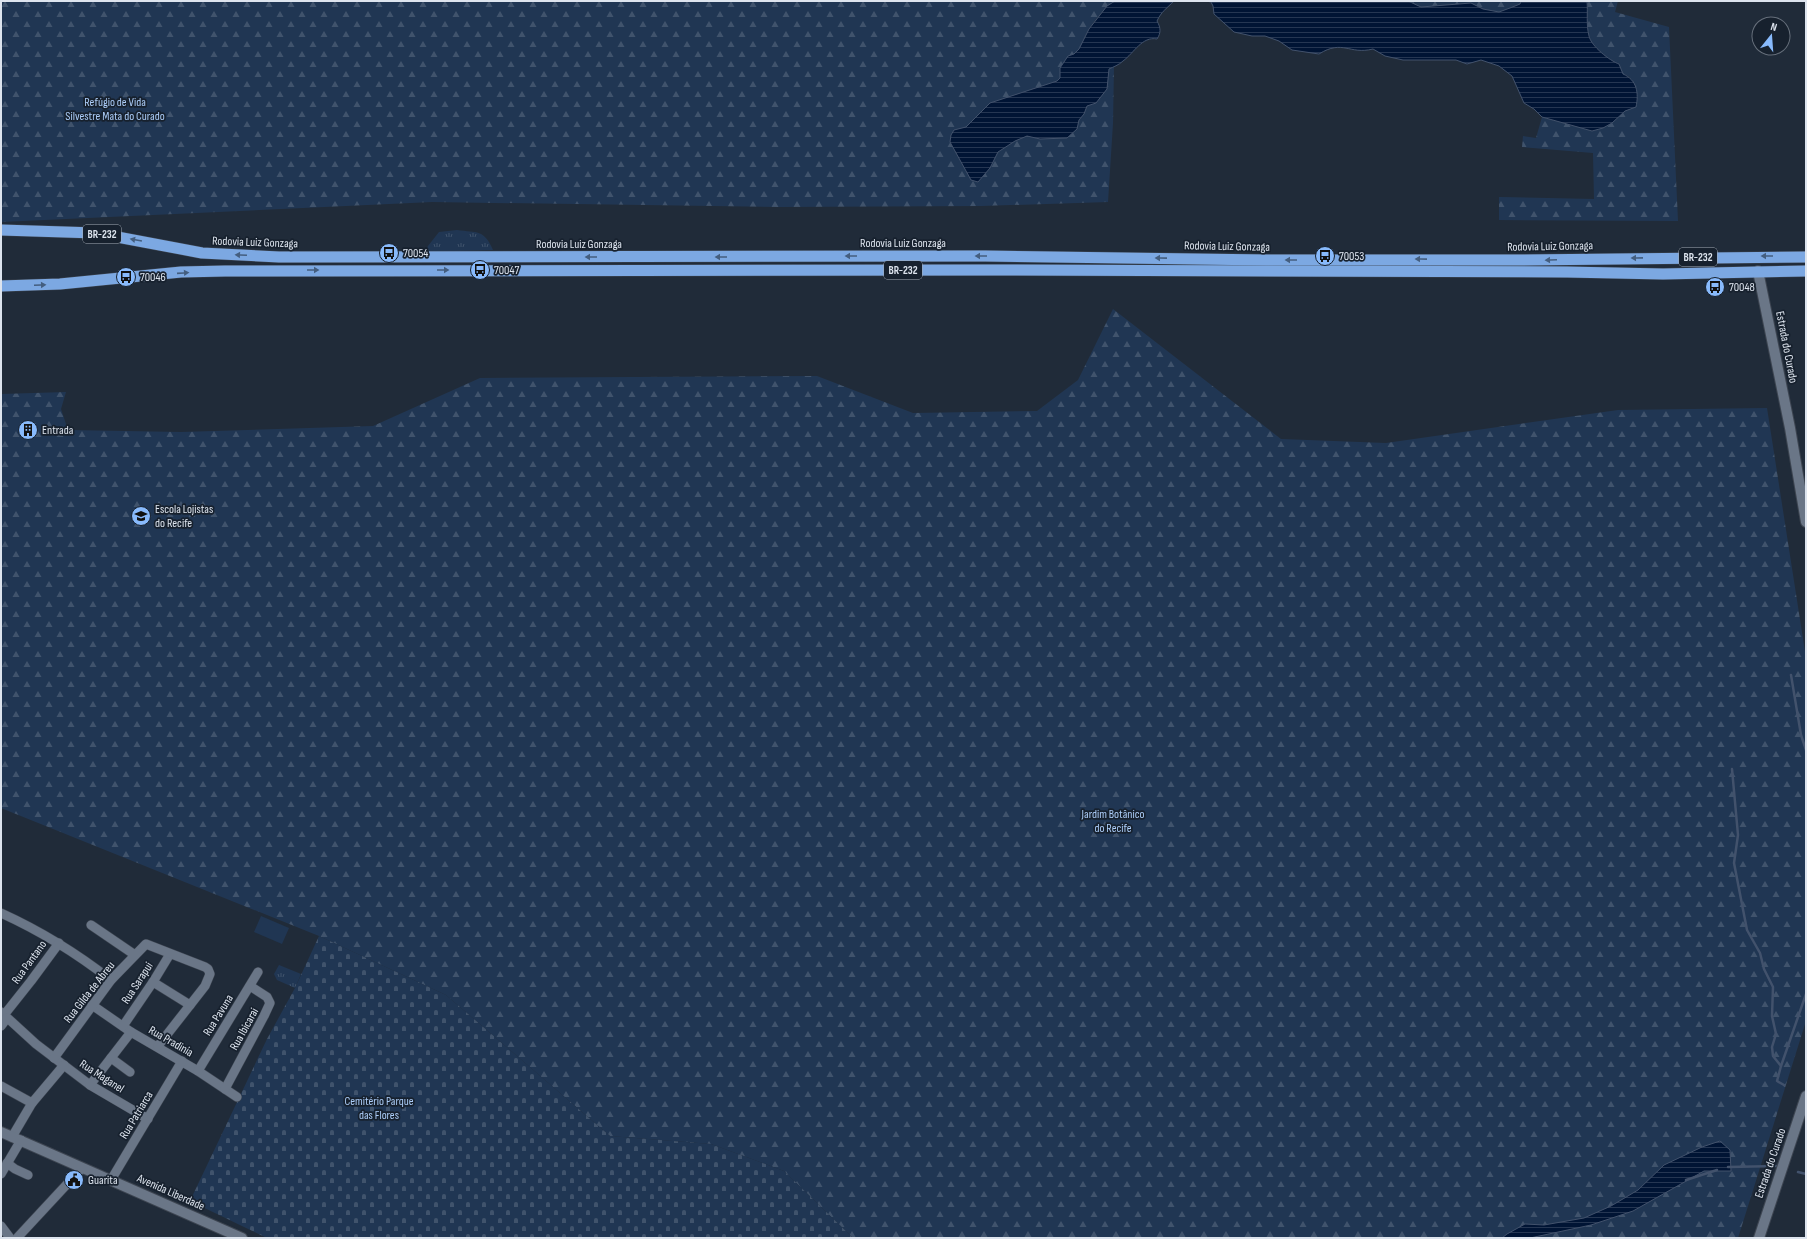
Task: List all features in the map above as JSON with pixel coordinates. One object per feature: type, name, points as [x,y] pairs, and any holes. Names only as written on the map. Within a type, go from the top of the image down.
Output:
[{"type":"highway","name":"Rodovia Luiz Gonzaga","points":[[1,230],[96,233],[202,253],[279,257],[984,256],[1267,260],[1514,260],[1806,257]]},
{"type":"highway","name":"Rodovia Luiz Gonzaga","points":[[1,286],[60,284],[182,272],[246,270],[993,270],[1567,272],[1663,274],[1806,271]]},
{"type":"main road","name":"Estrada do Curado","points":[[1758,271],[1790,428],[1806,522]]},
{"type":"main road","name":"Estrada do Curado","points":[[1759,1238],[1806,1096]]},
{"type":"main road","name":"Avenida Liberdade","points":[[1,1132],[242,1238]]},
{"type":"street","points":[[1,913],[59,942],[111,980]]},
{"type":"street","points":[[91,925],[135,955]]},
{"type":"street","name":"Rua Pantano","points":[[1,1026],[4,1015],[59,942]]},
{"type":"street","name":"Rua Gilda de Abreu","points":[[54,1058],[111,980],[146,944],[170,954]]},
{"type":"street","points":[[158,1046],[190,1005],[209,978],[210,974],[208,969],[170,954]]},
{"type":"street","name":"Rua Sarapui","points":[[123,1026],[170,954]]},
{"type":"street","name":"Rua Pavuna","points":[[198,1071],[258,972]]},
{"type":"street","points":[[153,982],[190,1005]]},
{"type":"street","name":"Rua Ibicarai","points":[[225,1088],[270,1004],[267,997],[250,986]]},
{"type":"street","name":"Rua Pradinia","points":[[92,1005],[131,1032],[158,1046],[237,1097]]},
{"type":"street","name":"Rua Maganel","points":[[4,1015],[54,1058],[90,1085],[148,1119]]},
{"type":"street","points":[[90,1085],[131,1032]]},
{"type":"street","points":[[111,1058],[130,1072]]},
{"type":"street","name":"Rua Patriarca","points":[[111,1180],[182,1061]]},
{"type":"street","name":"Rua Maganel","points":[[1,1174],[32,1103],[64,1065]]},
{"type":"street","points":[[1,1086],[32,1103]]},
{"type":"street","points":[[7,1163],[15,1170],[28,1175]]},
{"type":"street","points":[[17,1238],[82,1168]]},
{"type":"street","points":[[1,1226],[10,1238]]},
{"type":"green space","name":"Refúgio de Vida Silvestre Mata do Curado","points":[[1,1],[1115,1],[1105,9],[1096,20],[1083,43],[1114,65],[1113,123],[1108,202],[981,206],[778,207],[432,202],[1,222]]},
{"type":"green space","points":[[1408,1],[1521,1],[1520,4],[1499,12],[1483,9],[1471,3],[1421,7]]},
{"type":"green space","points":[[1587,1],[1618,1],[1615,12],[1669,27],[1678,221],[1499,220],[1499,197],[1594,199],[1593,153],[1522,147],[1523,136],[1536,138],[1542,117],[1592,131],[1625,111],[1630,77],[1623,74],[1619,64],[1601,53],[1590,40]]},
{"type":"green space","points":[[457,230],[475,232],[483,235],[490,243],[493,250],[425,252],[439,232]]},
{"type":"green space","name":"Jardim Botânico do Recife","points":[[1113,309],[1281,439],[1386,443],[1618,410],[1767,408],[1806,658],[1806,1021],[1738,1238],[853,1238],[784,1171],[711,1144],[610,1136],[446,995],[319,936],[1,808],[1,394],[66,392],[61,409],[68,430],[181,432],[373,426],[480,378],[817,376],[913,413],[1037,411],[1078,380]]},
{"type":"green space","points":[[261,916],[289,928],[282,944],[254,932]]},
{"type":"green space","name":"Cemitério Parque das Flores","points":[[319,936],[446,995],[610,1136],[711,1144],[784,1171],[853,1238],[267,1238],[190,1201],[267,1039],[295,988]]},
{"type":"green space","points":[[279,965],[301,974],[295,988],[277,980],[274,974]]},
{"type":"shaded area","points":[[1115,1],[1174,1],[1162,13],[1157,21],[1160,30],[1157,39],[1147,40],[1138,46],[1118,65],[1109,69],[1107,89],[1096,103],[1087,106],[1084,114],[1079,120],[1077,129],[1067,138],[1040,139],[1027,136],[1015,141],[998,152],[990,168],[978,182],[971,180],[950,142],[951,135],[954,130],[966,127],[990,103],[1057,81],[1060,78],[1060,68],[1068,56],[1074,54],[1079,49],[1089,29],[1107,6]]},
{"type":"shaded area","points":[[1206,1],[1408,1],[1421,7],[1471,3],[1483,9],[1499,12],[1520,4],[1521,1],[1587,1],[1590,40],[1601,53],[1619,64],[1623,74],[1634,83],[1637,92],[1636,107],[1625,111],[1612,123],[1603,128],[1592,131],[1542,117],[1534,109],[1524,103],[1512,76],[1499,66],[1481,60],[1467,64],[1456,60],[1403,60],[1385,56],[1373,49],[1358,50],[1340,47],[1327,50],[1319,54],[1292,50],[1279,41],[1265,36],[1252,36],[1234,32],[1214,14],[1211,2]]},
{"type":"shaded area","points":[[1720,1141],[1730,1150],[1731,1171],[1704,1171],[1633,1211],[1591,1225],[1530,1238],[1502,1238],[1525,1224],[1544,1225],[1584,1218],[1611,1206],[1638,1190],[1664,1165],[1702,1147]]},
{"type":"waterway","points":[[1791,675],[1801,735],[1806,750]]},
{"type":"waterway","points":[[1732,769],[1738,835],[1734,863],[1747,930],[1760,953],[1764,969],[1773,987],[1772,1016],[1776,1034],[1772,1047],[1773,1056],[1781,1066],[1777,1081],[1784,1085]]},
{"type":"waterway","points":[[1781,1066],[1806,994]]},
{"type":"waterway","points":[[1728,1167],[1778,1166]]},
{"type":"waterway","points":[[1686,1180],[1717,1170]]},
{"type":"waterway","points":[[1798,1172],[1806,1174]]},
{"type":"place","name":"70054","points":[[389,253]]},
{"type":"place","name":"70053","points":[[1325,256]]},
{"type":"place","name":"70047","points":[[480,270]]},
{"type":"place","name":"70046","points":[[126,277]]},
{"type":"place","name":"70048","points":[[1715,287]]},
{"type":"place","name":"Entrada","points":[[28,430]]},
{"type":"place","name":"Escola Lojistas do Recife","points":[[141,516]]},
{"type":"place","name":"Guarita","points":[[74,1180]]}]
